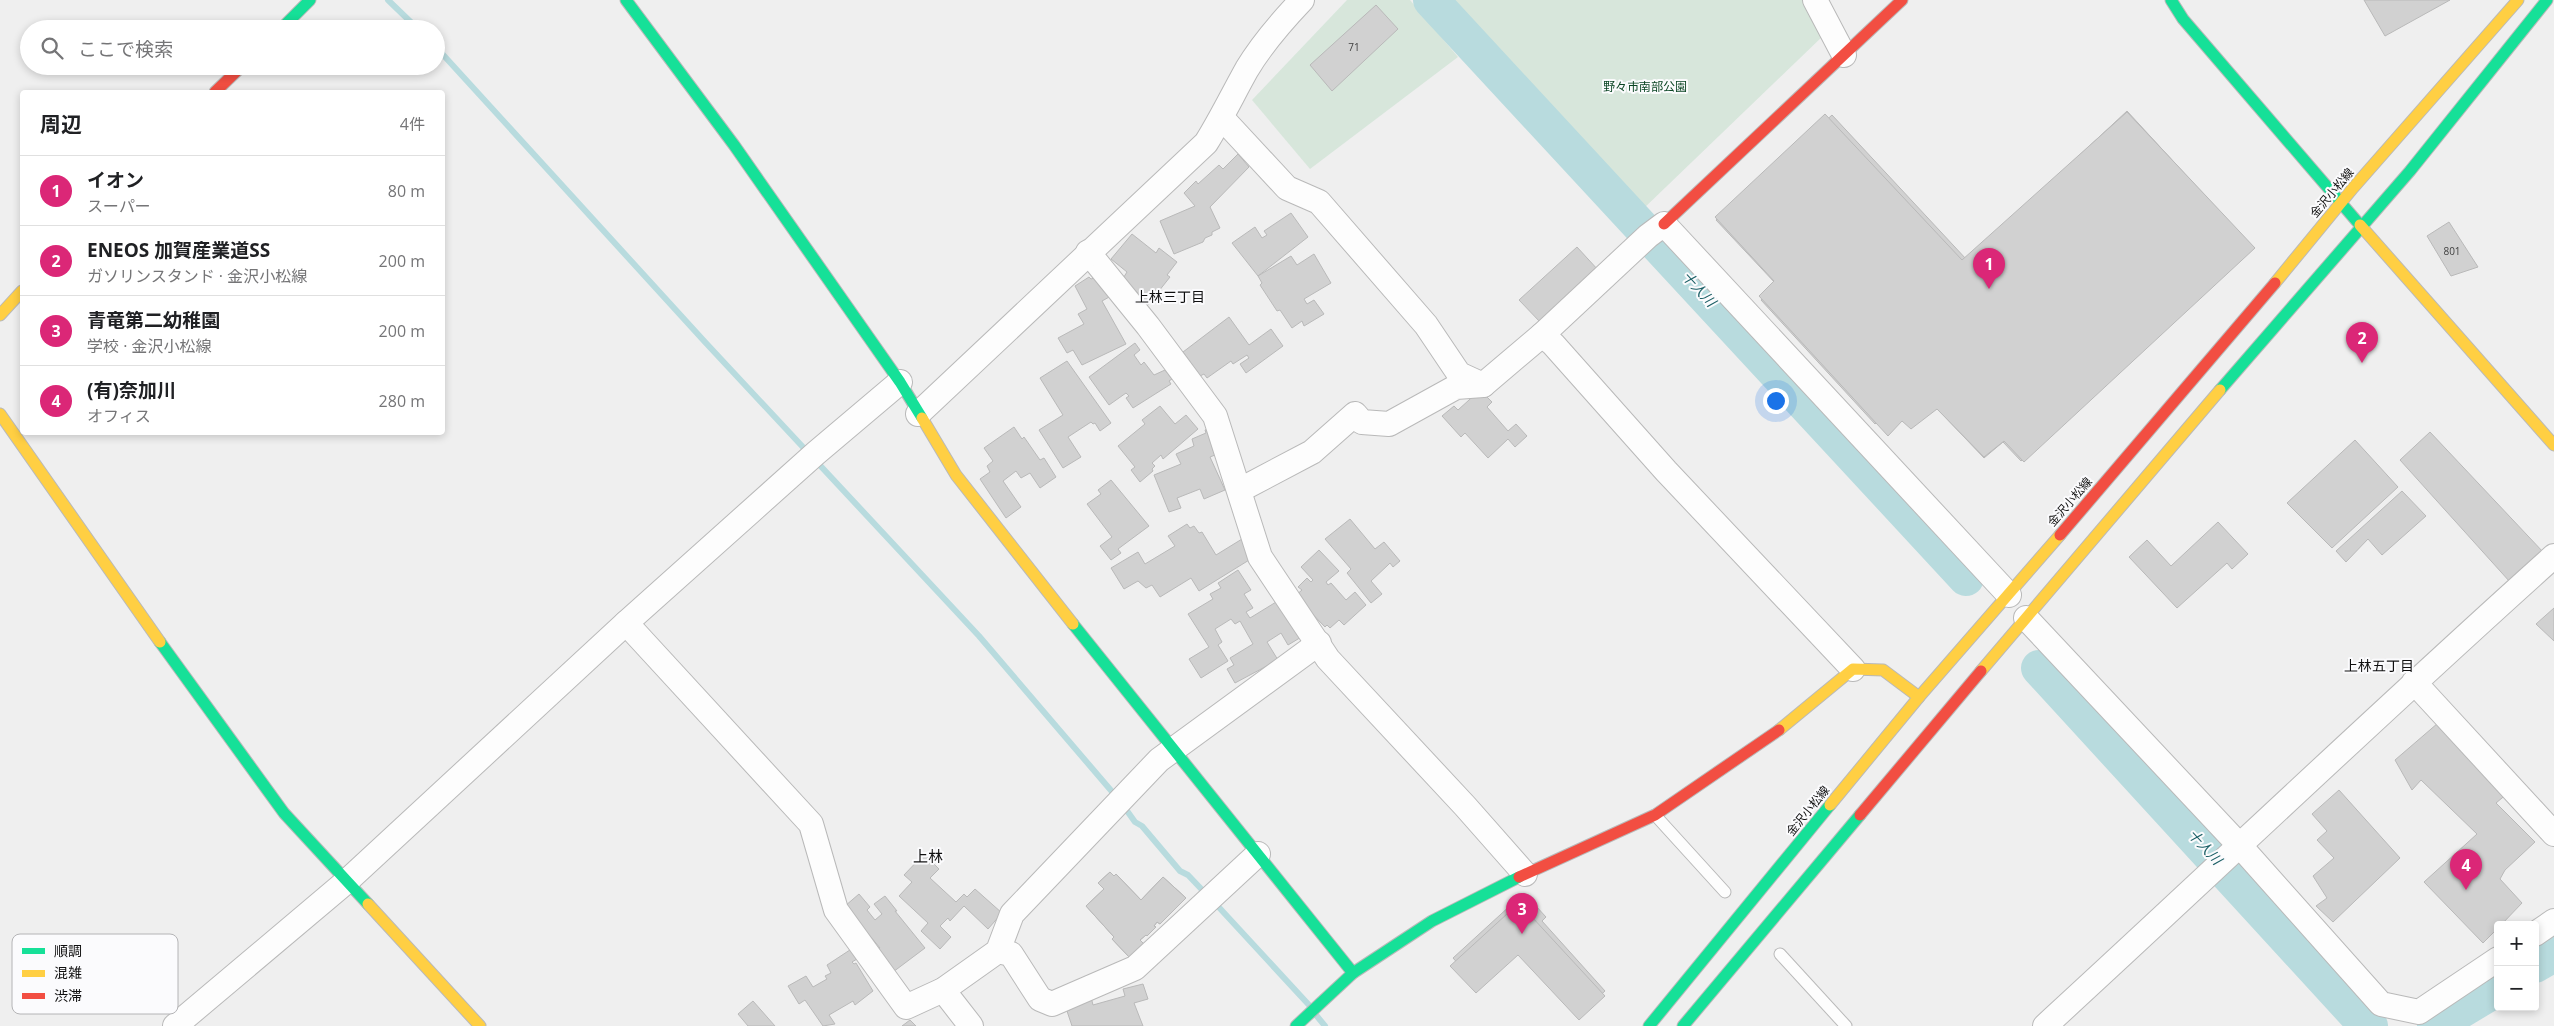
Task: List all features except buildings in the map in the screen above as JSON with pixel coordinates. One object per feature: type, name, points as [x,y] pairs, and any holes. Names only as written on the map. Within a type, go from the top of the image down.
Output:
[{"type":"street","points":[[289,20],[310,0]]},
{"type":"street","points":[[626,0],[734,145],[900,382],[956,475],[1171,749],[1353,973]]},
{"type":"street","points":[[918,414],[1206,143],[1222,118],[1248,69],[1277,26],[1302,0]]},
{"type":"street","points":[[1815,0],[1844,55]]},
{"type":"street","points":[[1240,490],[1312,452],[1355,414],[1362,422],[1389,424],[1456,387],[1483,385],[1542,336],[1902,0]]},
{"type":"street","points":[[2171,0],[2182,19],[2340,203],[2363,226],[2554,445]]},
{"type":"street","name":"金沢小松線","points":[[1649,1026],[1919,697],[2009,595],[2301,253],[2340,203],[2472,55],[2518,0]]},
{"type":"street","points":[[1683,1026],[2026,618],[2410,171],[2547,0]]},
{"type":"street","points":[[216,90],[232,75]]},
{"type":"street","points":[[1222,118],[1287,188],[1320,202],[1426,325],[1459,374],[1483,385]]},
{"type":"street","points":[[1652,234],[2009,595]]},
{"type":"street","points":[[1088,252],[1148,326],[1215,416],[1260,558],[1328,659],[1465,806],[1525,874]]},
{"type":"street","points":[[0,315],[20,293]]},
{"type":"street","points":[[1542,336],[1553,344],[1666,471],[1853,668],[1883,670],[1919,697]]},
{"type":"street","points":[[175,1026],[347,881],[626,623],[816,453],[900,382]]},
{"type":"street","points":[[0,414],[167,652],[284,813],[480,1026]]},
{"type":"street","points":[[2045,1026],[2235,852],[2414,682],[2554,556]]},
{"type":"street","points":[[2026,618],[2235,852],[2381,1004],[2419,1012],[2494,962]]},
{"type":"street","points":[[626,623],[811,824],[836,910],[906,1007],[942,990],[998,951],[1012,914],[1171,749],[1319,643]]},
{"type":"street","points":[[1298,1024],[1353,973],[1432,921],[1525,874],[1655,815],[1773,735],[1853,668]]},
{"type":"street","points":[[2414,682],[2554,834]]},
{"type":"street","points":[[998,951],[1011,954],[1040,999],[1052,1004],[1135,968],[1258,854]]},
{"type":"street","points":[[2539,931],[2554,921]]},
{"type":"street","points":[[942,990],[971,1026]]},
{"type":"lane","points":[[1655,815],[1725,892]]},
{"type":"lane","points":[[1780,954],[1846,1026]]},
{"type":"green space","points":[[1347,0],[1410,0],[1458,57],[1310,169],[1252,100]]},
{"type":"green space","name":"野々市南部公園","points":[[1447,0],[1806,0],[1824,35],[1641,211]]},
{"type":"waterway","points":[[388,0],[409,20]]},
{"type":"waterway","name":"十人川","points":[[1431,0],[1966,578]]},
{"type":"waterway","points":[[445,57],[705,342],[979,636],[1120,801],[1135,822],[1142,826],[1180,871],[1188,875],[1207,895]]},
{"type":"waterway","name":"十人川","points":[[2039,668],[2356,1014],[2370,1026]]},
{"type":"waterway","points":[[1214,902],[1309,1005]]},
{"type":"waterway","name":"十人川","points":[[2539,963],[2554,954]]},
{"type":"waterway","name":"十人川","points":[[2435,1026],[2494,990]]},
{"type":"waterway","points":[[1316,1015],[1325,1026]]},
{"type":"traffic: fast","points":[[290,20],[310,0]]},
{"type":"traffic: fast","points":[[626,0],[734,145],[900,382],[922,418]]},
{"type":"traffic: fast","points":[[2171,0],[2183,19],[2360,225]]},
{"type":"traffic: fast","points":[[2220,390],[2410,171],[2547,0]]},
{"type":"traffic: fast","points":[[1073,624],[1353,973]]},
{"type":"traffic: fast","points":[[160,642],[284,813],[368,904]]},
{"type":"traffic: fast","points":[[1649,1026],[1830,805]]},
{"type":"traffic: fast","points":[[1683,1026],[1860,815]]},
{"type":"traffic: fast","points":[[1296,1026],[1353,973],[1432,921],[1519,877]]},
{"type":"traffic: slow","points":[[2275,283],[2353,188],[2518,0]]},
{"type":"traffic: slow","points":[[2360,225],[2554,445]]},
{"type":"traffic: slow","points":[[0,315],[20,293]]},
{"type":"traffic: slow","points":[[1981,671],[2220,390]]},
{"type":"traffic: slow","points":[[0,414],[160,642]]},
{"type":"traffic: slow","points":[[922,418],[956,475],[1073,624]]},
{"type":"traffic: slow","points":[[1830,805],[1919,697],[2060,535]]},
{"type":"traffic: slow","points":[[1779,730],[1853,669],[1883,670],[1919,697]]},
{"type":"traffic: slow","points":[[368,904],[480,1026]]},
{"type":"traffic: jam","points":[[1664,224],[1902,0]]},
{"type":"traffic: jam","points":[[217,90],[233,75]]},
{"type":"traffic: jam","points":[[2060,535],[2275,283]]},
{"type":"traffic: jam","points":[[1860,815],[1981,671]]},
{"type":"traffic: jam","points":[[1519,877],[1655,815],[1779,730]]},
{"type":"place","name":"イオン","points":[[1989,289]]},
{"type":"place","name":"ENEOS 加賀産業道SS","points":[[2362,363]]},
{"type":"place","name":"(有)奈加川","points":[[2466,890]]},
{"type":"place","name":"青竜第二幼稚園","points":[[1522,934]]},
{"type":"district","name":"上林三丁目","points":[[1170,297]]},
{"type":"district","name":"上林五丁目","points":[[2379,666]]},
{"type":"district","name":"上林","points":[[928,857]]}]
